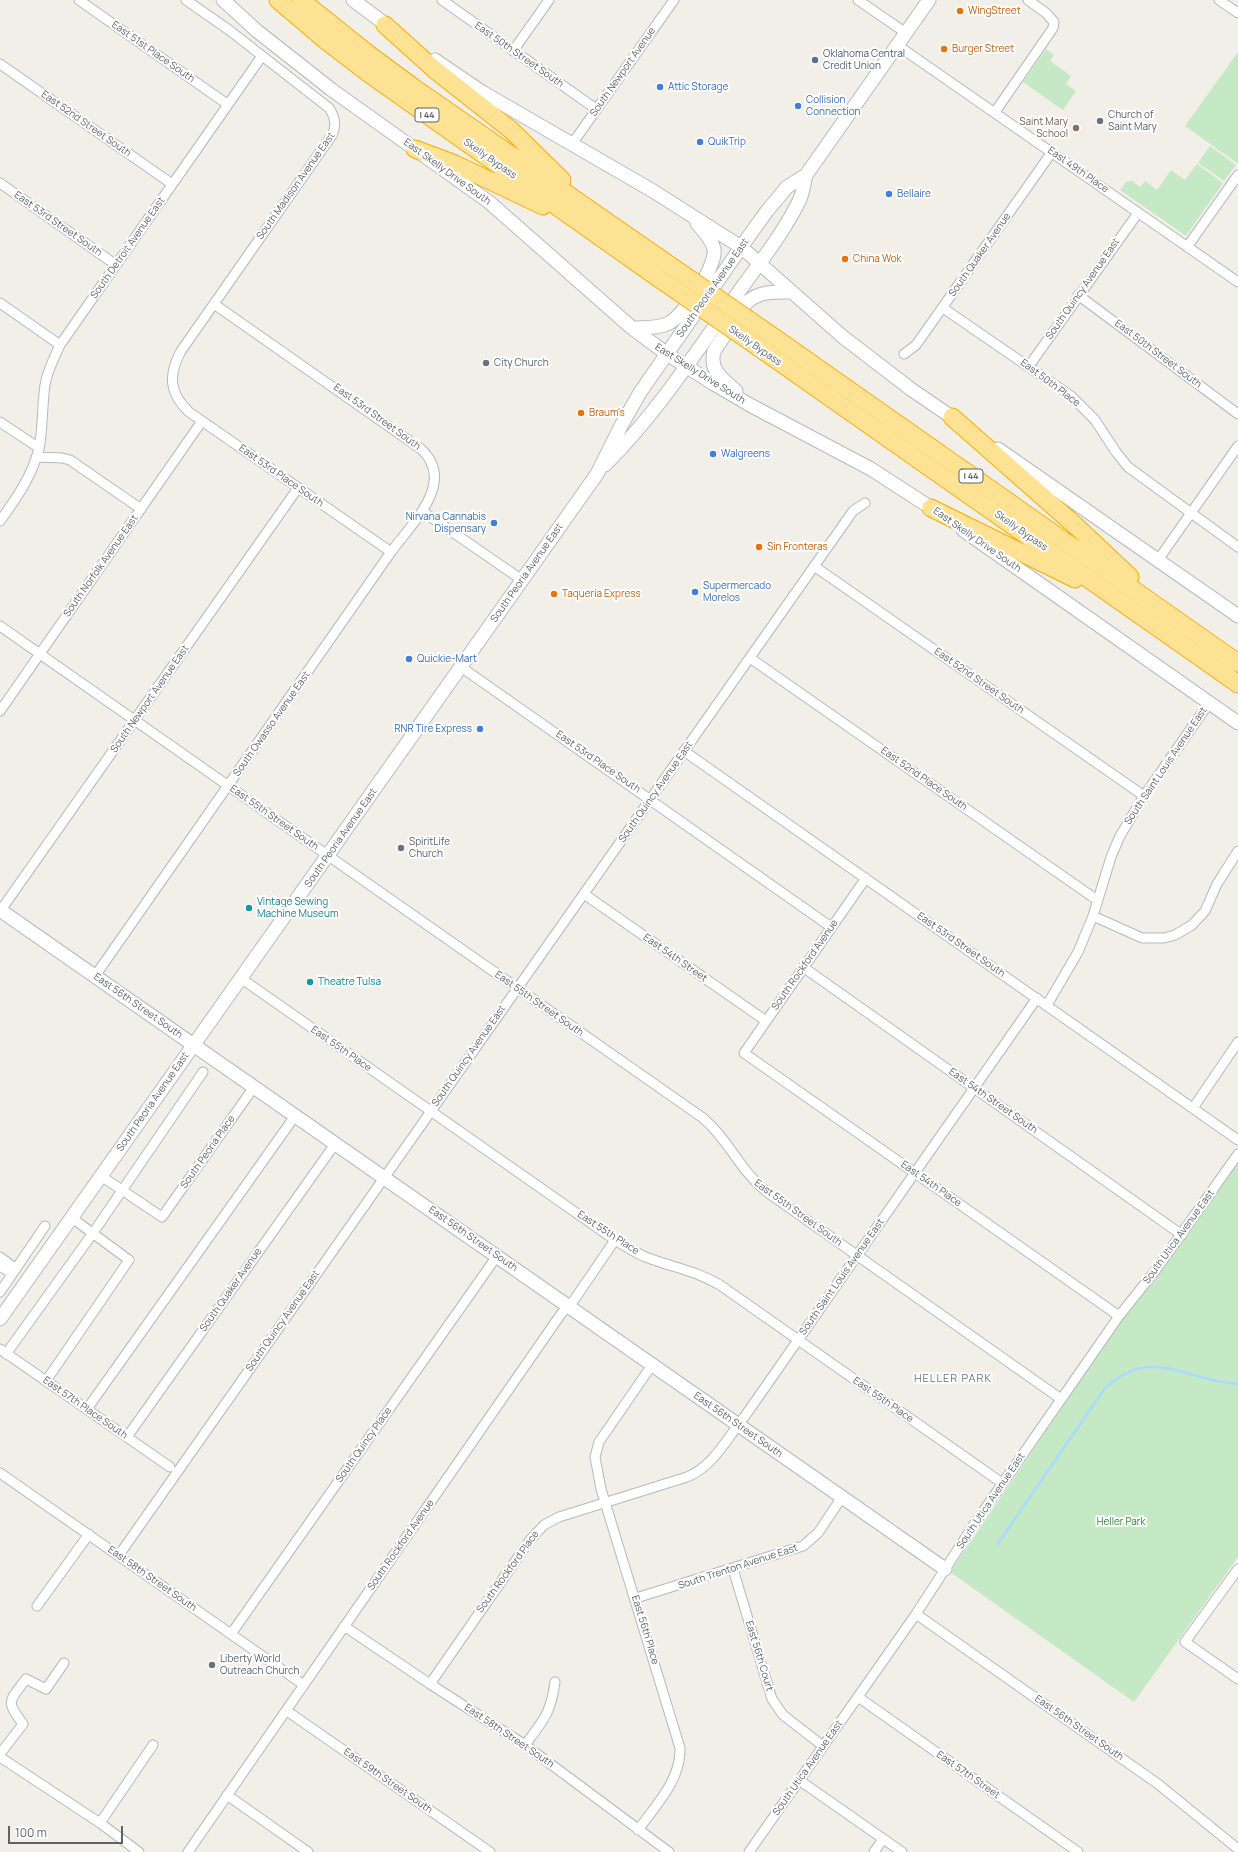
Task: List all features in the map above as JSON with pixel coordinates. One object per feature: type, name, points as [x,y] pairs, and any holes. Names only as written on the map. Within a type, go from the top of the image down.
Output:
[{"type":"highway","name":"Skelly Bypass","points":[[278,0],[325,40],[368,73],[1238,684]]},
{"type":"highway","name":"Skelly Bypass","points":[[302,0],[354,43],[407,83],[768,333],[1238,663]]},
{"type":"highway","points":[[385,25],[435,70],[511,130],[600,216]]},
{"type":"highway","points":[[415,149],[454,164],[580,223]]},
{"type":"highway","points":[[952,417],[1077,527],[1174,618]]},
{"type":"highway","points":[[931,508],[974,528],[1011,549],[1118,600]]},
{"type":"main road","name":"East Skelly Drive South","points":[[223,0],[257,31],[332,90],[490,202],[632,328],[667,354],[750,405],[865,465],[931,508],[1238,723]]},
{"type":"main road","points":[[353,0],[385,25],[482,92],[689,214],[741,247],[853,345],[952,417],[1238,616]]},
{"type":"main road","name":"South Peoria Avenue East","points":[[597,474],[636,433],[661,403],[786,223],[800,198],[806,175],[929,0]]},
{"type":"main road","name":"South Peoria Avenue East","points":[[0,1320],[597,474],[635,401],[741,247],[767,211],[787,187],[806,175]]},
{"type":"main road","points":[[632,328],[660,326],[674,320],[680,314],[711,268],[714,254],[712,242],[689,214]]},
{"type":"main road","points":[[750,405],[714,370],[712,358],[714,351],[747,302],[753,297],[766,292],[792,292]]},
{"type":"main road","name":"East 56th Street South","points":[[0,910],[945,1569]]},
{"type":"street","name":"East 51st Place South","points":[[79,0],[227,104]]},
{"type":"street","name":"South Madison Avenue East","points":[[175,395],[172,371],[175,361],[336,128],[333,115],[329,108],[229,30],[186,0]]},
{"type":"street","name":"East 50th Street South","points":[[442,0],[596,109]]},
{"type":"street","points":[[513,51],[549,0]]},
{"type":"street","name":"South Newport Avenue","points":[[572,144],[674,0]]},
{"type":"street","points":[[858,0],[906,33]]},
{"type":"street","points":[[995,112],[1050,33],[1054,22],[1046,13],[1028,0]]},
{"type":"street","points":[[1219,0],[1238,13]]},
{"type":"street","name":"East 49th Place","points":[[897,45],[1238,282]]},
{"type":"street","name":"South Detroit Avenue East","points":[[37,453],[45,384],[51,364],[60,345],[262,56]]},
{"type":"street","name":"East 52nd Street South","points":[[0,64],[172,184]]},
{"type":"street","name":"South Quaker Avenue","points":[[904,354],[916,345],[1052,152]]},
{"type":"street","points":[[1187,247],[1238,175]]},
{"type":"street","name":"East 53rd Street South","points":[[0,184],[116,265]]},
{"type":"street","name":"South Quincy Avenue East","points":[[1029,366],[1078,295],[1138,213]]},
{"type":"street","name":"East 50th Street South","points":[[1078,295],[1238,414]]},
{"type":"street","points":[[0,303],[60,345]]},
{"type":"street","name":"East 53rd Street South","points":[[214,304],[320,377],[426,454],[434,470],[435,483],[430,499],[422,511]]},
{"type":"street","name":"East 50th Place","points":[[943,308],[1029,366],[1085,409],[1128,467],[1238,547]]},
{"type":"street","name":"East 53rd Place South","points":[[175,395],[182,405],[202,421],[391,552]]},
{"type":"street","name":"South Norfolk Avenue East","points":[[0,711],[202,421]]},
{"type":"street","points":[[0,422],[37,453],[70,460],[141,509]]},
{"type":"street","points":[[1158,560],[1238,446]]},
{"type":"street","points":[[0,521],[18,495],[37,453]]},
{"type":"street","name":"South Newport Avenue East","points":[[0,910],[298,488]]},
{"type":"street","name":"South Quincy Avenue East","points":[[119,1556],[430,1110],[584,894],[814,566],[853,511],[865,503]]},
{"type":"street","points":[[422,511],[522,580]]},
{"type":"street","name":"South Owasso Avenue East","points":[[95,976],[391,552],[422,511]]},
{"type":"street","name":"East 52nd Street South","points":[[814,566],[1144,796]]},
{"type":"street","name":"East 55th Street South","points":[[0,626],[703,1118],[721,1135],[739,1164],[756,1184],[1061,1399]]},
{"type":"street","name":"East 52nd Place South","points":[[750,658],[1097,900]]},
{"type":"street","name":"East 53rd Place South","points":[[461,667],[832,927]]},
{"type":"street","name":"South Saint Louis Avenue East","points":[[1047,1005],[1078,952],[1093,916],[1106,868],[1120,836],[1144,796],[1209,703]]},
{"type":"street","name":"East 53rd Street South","points":[[684,751],[1238,1140]]},
{"type":"street","points":[[1093,916],[1142,938],[1164,938],[1175,935],[1192,926],[1205,911],[1217,884],[1238,851]]},
{"type":"street","name":"South Rockford Avenue","points":[[744,1053],[866,878]]},
{"type":"street","name":"East 54th Street","points":[[584,894],[766,1021]]},
{"type":"street","name":"East 54th Street South","points":[[803,967],[1182,1235]]},
{"type":"street","name":"East 55th Place","points":[[242,979],[632,1251],[650,1259],[703,1275],[1002,1483]]},
{"type":"street","name":"South Saint Louis Avenue East","points":[[606,1502],[696,1473],[710,1462],[798,1340],[1037,998]]},
{"type":"street","points":[[1192,1108],[1238,1042]]},
{"type":"street","name":"East 54th Place","points":[[744,1053],[1119,1316]]},
{"type":"street","points":[[3,1352],[93,1232],[203,1072]]},
{"type":"street","name":"South Peoria Place","points":[[121,1191],[162,1217],[254,1087]]},
{"type":"street","points":[[87,1409],[295,1116]]},
{"type":"street","name":"South Quaker Avenue","points":[[127,1437],[335,1144]]},
{"type":"street","name":"South Utica Avenue East","points":[[749,1852],[916,1614],[1002,1483],[1119,1316],[1155,1272],[1238,1154]]},
{"type":"street","points":[[101,1176],[121,1191]]},
{"type":"street","points":[[46,1381],[129,1260],[72,1218]]},
{"type":"street","points":[[0,1292],[45,1226]]},
{"type":"street","name":"South Rockford Avenue","points":[[188,1852],[287,1711],[344,1626],[568,1306],[616,1240]]},
{"type":"street","name":"South Quincy Place","points":[[231,1634],[496,1256]]},
{"type":"street","points":[[0,1257],[14,1272]]},
{"type":"street","points":[[0,1266],[14,1272],[27,1281]]},
{"type":"street","name":"East 57th Place South","points":[[3,1352],[170,1466]]},
{"type":"street","points":[[606,1502],[596,1464],[597,1449],[604,1435],[652,1365]]},
{"type":"street","name":"East 58th Street South","points":[[0,1473],[304,1685]]},
{"type":"street","name":"South Trenton Avenue East","points":[[636,1598],[803,1546],[818,1533],[842,1497]]},
{"type":"street","name":"East 56th Place","points":[[606,1502],[678,1739],[681,1759],[674,1780],[638,1830]]},
{"type":"street","name":"South Rockford Place","points":[[430,1684],[535,1534],[552,1520],[606,1502]]},
{"type":"street","points":[[37,1606],[89,1534]]},
{"type":"street","name":"East 56th Court","points":[[733,1569],[772,1699],[783,1715],[823,1746]]},
{"type":"street","points":[[1238,1569],[1185,1642],[1238,1680]]},
{"type":"street","name":"East 56th Street South","points":[[916,1614],[1158,1784],[1238,1849]]},
{"type":"street","name":"East 58th Street South","points":[[344,1626],[430,1684],[525,1745],[669,1852]]},
{"type":"street","points":[[64,1663],[46,1689],[26,1679],[11,1699],[10,1707],[23,1724],[0,1756],[100,1823],[140,1852]]},
{"type":"street","points":[[525,1745],[547,1715],[552,1702],[554,1682]]},
{"type":"street","name":"East 57th Street","points":[[858,1697],[1078,1852]]},
{"type":"street","name":"East 59th Street South","points":[[287,1711],[490,1852]]},
{"type":"street","points":[[100,1823],[153,1745]]},
{"type":"street","points":[[799,1780],[902,1852]]},
{"type":"street","points":[[227,1795],[308,1852]]},
{"type":"street","points":[[874,1852],[883,1839]]},
{"type":"green space","points":[[1046,49],[1054,55],[1050,61],[1071,76],[1066,84],[1076,91],[1063,110],[1023,82]]},
{"type":"green space","points":[[1238,52],[1238,162],[1237,163],[1185,126]]},
{"type":"green space","points":[[1210,146],[1236,165],[1224,181],[1198,163]]},
{"type":"green space","points":[[1197,164],[1223,183],[1186,236],[1120,190],[1127,181],[1129,182],[1131,180],[1140,187],[1145,181],[1157,190],[1171,170],[1185,180]]},
{"type":"green space","name":"Heller Park","points":[[1238,1162],[1238,1557],[1134,1702],[950,1572],[1132,1305],[1156,1279]]},
{"type":"waterway","points":[[997,1545],[1105,1388],[1122,1375],[1139,1369],[1154,1367],[1170,1369],[1219,1382],[1238,1384]]},
{"type":"place","name":"WingStreet","points":[[960,11]]},
{"type":"place","name":"Burger Street","points":[[944,49]]},
{"type":"place","name":"Oklahoma Central Credit Union","points":[[815,60]]},
{"type":"place","name":"Attic Storage","points":[[660,87]]},
{"type":"place","name":"Collision Connection","points":[[798,106]]},
{"type":"place","name":"Church of Saint Mary","points":[[1100,121]]},
{"type":"place","name":"Saint Mary School","points":[[1076,128]]},
{"type":"place","name":"QuikTrip","points":[[700,142]]},
{"type":"place","name":"Bellaire","points":[[889,194]]},
{"type":"place","name":"China Wok","points":[[845,259]]},
{"type":"place","name":"City Church","points":[[486,363]]},
{"type":"place","name":"Braum's","points":[[581,413]]},
{"type":"place","name":"Walgreens","points":[[713,454]]},
{"type":"place","name":"Nirvana Cannabis Dispensary","points":[[494,523]]},
{"type":"place","name":"Sin Fronteras","points":[[759,547]]},
{"type":"place","name":"Supermercado Morelos","points":[[695,592]]},
{"type":"place","name":"Taqueria Express","points":[[554,594]]},
{"type":"place","name":"Quickie-Mart","points":[[409,659]]},
{"type":"place","name":"RNR Tire Express","points":[[480,729]]},
{"type":"place","name":"SpiritLife Church","points":[[401,848]]},
{"type":"place","name":"Vintage Sewing Machine Museum","points":[[249,908]]},
{"type":"place","name":"Theatre Tulsa","points":[[310,982]]},
{"type":"place","name":"Liberty World Outreach Church","points":[[212,1665]]},
{"type":"district","name":"HELLER PARK","points":[[953,1379]]}]
